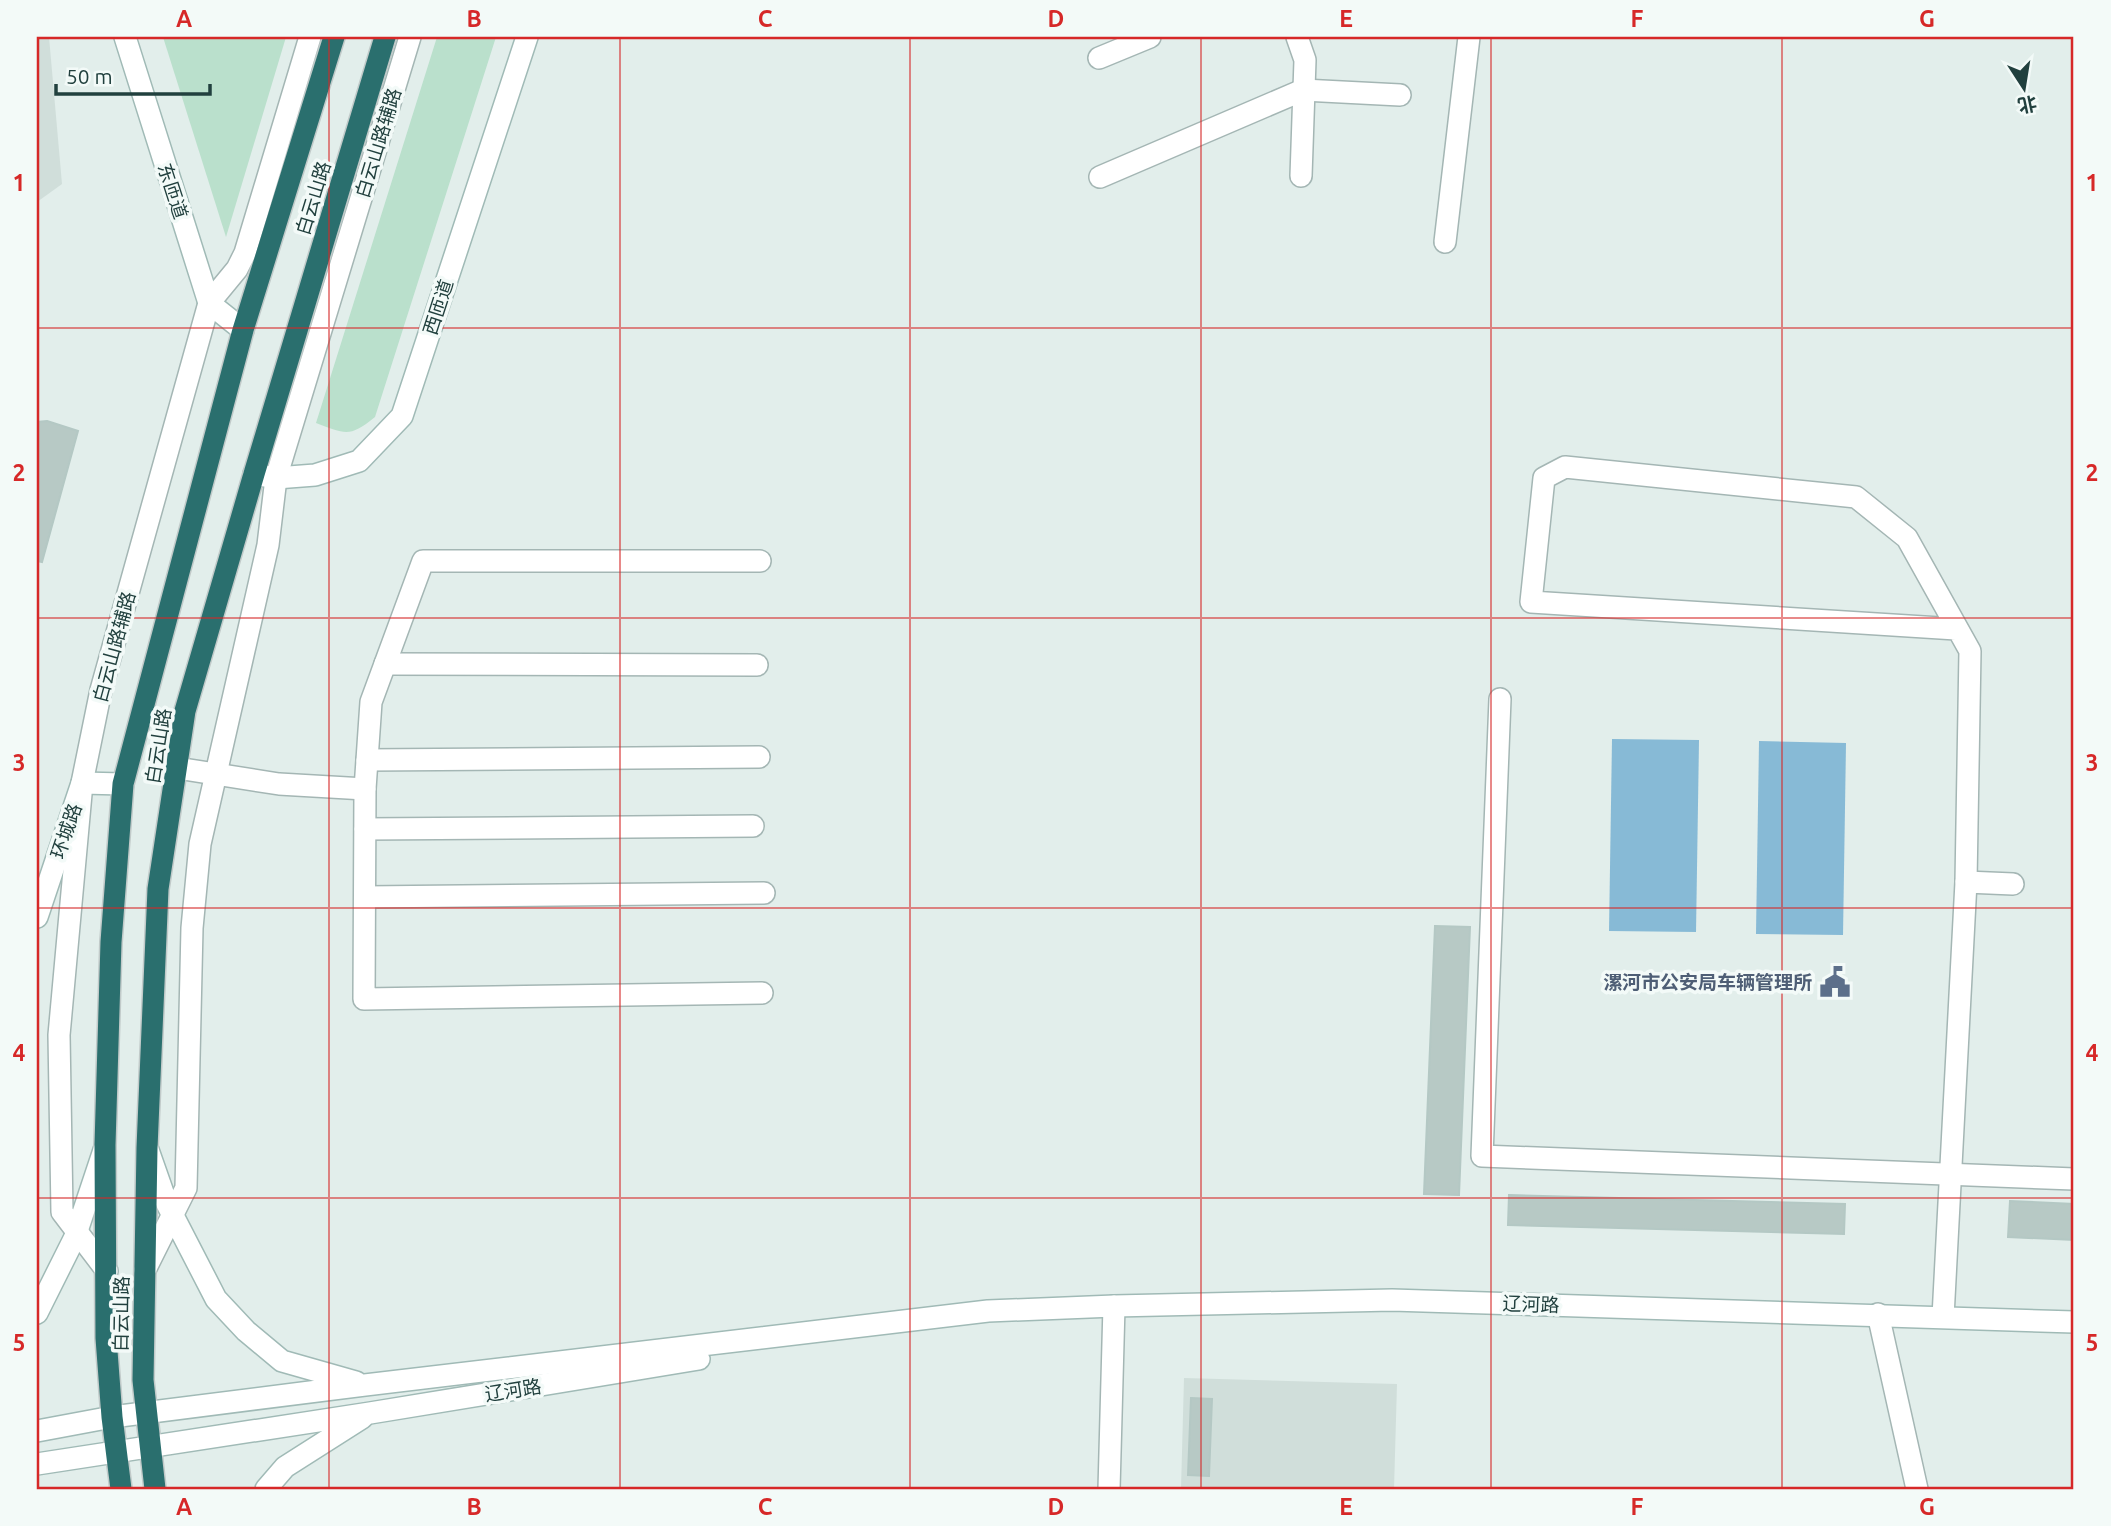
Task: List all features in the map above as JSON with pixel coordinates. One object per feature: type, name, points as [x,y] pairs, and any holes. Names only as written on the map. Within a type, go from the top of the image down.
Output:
[{"type":"highway","name":"白云山路","points":[[121,1489],[106,1338],[106,1145],[111,942],[124,784],[243,330],[334,37]]},
{"type":"highway","name":"白云山路","points":[[155,1489],[142,1380],[147,1148],[158,889],[185,711],[385,37]]},
{"type":"street","name":"东匝道","points":[[125,37],[209,303]]},
{"type":"street","name":"白云山路辅路","points":[[107,1271],[62,1212],[59,1035],[82,783],[101,690],[209,303],[237,269],[244,254],[310,37]]},
{"type":"street","name":"白云山路辅路","points":[[145,1270],[187,1188],[192,929],[200,844],[268,545],[276,478],[410,37]]},
{"type":"street","name":"西匝道","points":[[254,474],[276,478],[315,475],[359,461],[402,416],[527,37]]},
{"type":"street","points":[[1099,58],[1150,37]]},
{"type":"street","points":[[1297,37],[1305,60],[1301,176]]},
{"type":"street","points":[[1445,243],[1469,37]]},
{"type":"street","points":[[1100,177],[1303,90],[1400,96]]},
{"type":"street","points":[[209,303],[243,330]]},
{"type":"street","points":[[1943,1317],[1966,882],[1970,651],[1907,538],[1856,497],[1565,467],[1544,478],[1531,602],[1956,629]]},
{"type":"street","points":[[760,561],[423,561],[371,702],[365,789],[364,999],[762,993]]},
{"type":"street","points":[[385,664],[757,665]]},
{"type":"street","points":[[1500,699],[1482,1156],[2074,1179]]},
{"type":"street","points":[[367,760],[759,757]]},
{"type":"street","points":[[177,768],[279,784],[365,789]]},
{"type":"street","name":"环城路","points":[[37,917],[82,783],[124,784]]},
{"type":"street","points":[[365,829],[753,826]]},
{"type":"street","points":[[1966,882],[2013,884]]},
{"type":"street","points":[[365,897],[764,893]]},
{"type":"street","points":[[37,1313],[77,1232],[106,1145]]},
{"type":"street","points":[[147,1148],[173,1214],[216,1299],[246,1331],[282,1361],[365,1385]]},
{"type":"street","name":"辽河路","points":[[37,1431],[112,1418],[365,1385],[988,1311],[1392,1300],[2074,1322]]},
{"type":"street","points":[[1109,1489],[1114,1306]]},
{"type":"street","name":"辽河路","points":[[37,1464],[370,1413],[988,1311]]},
{"type":"street","points":[[1878,1314],[1917,1489]]},
{"type":"street","points":[[266,1489],[285,1467],[370,1413]]},
{"type":"shaded area","points":[[37,37],[49,37],[62,184],[37,202]]},
{"type":"shaded area","points":[[1184,1378],[1397,1384],[1394,1489],[1181,1489]]},
{"type":"green space","points":[[163,37],[286,37],[226,237]]},
{"type":"green space","points":[[437,37],[496,37],[375,417],[353,431],[341,431],[316,423]]},
{"type":"water","points":[[1612,739],[1699,740],[1696,932],[1609,931]]},
{"type":"water","points":[[1759,741],[1846,743],[1843,935],[1756,934]]},
{"type":"building","points":[[47,421],[78,431],[42,562],[37,561],[37,422]]},
{"type":"building","points":[[1435,926],[1470,927],[1459,1195],[1424,1194]]},
{"type":"building","points":[[1509,1195],[1845,1204],[1844,1234],[1508,1225]]},
{"type":"building","points":[[2010,1201],[2074,1204],[2074,1240],[2008,1237]]},
{"type":"building","points":[[1191,1398],[1212,1399],[1209,1476],[1188,1475]]},
{"type":"place","name":"漯河市公安局车辆管理所","points":[[1835,982]]}]
